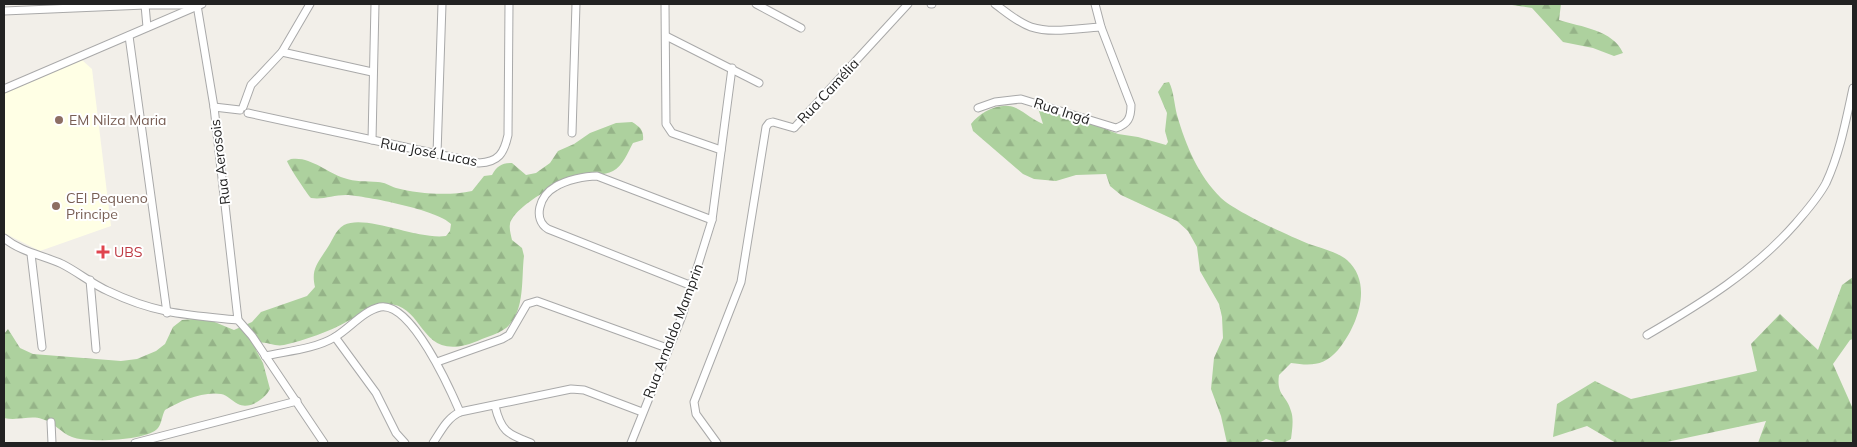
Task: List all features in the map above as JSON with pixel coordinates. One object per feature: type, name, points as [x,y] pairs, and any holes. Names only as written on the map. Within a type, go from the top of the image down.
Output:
[{"type":"street","points":[[245,110],[247,94],[251,85],[282,52],[310,4]]},
{"type":"street","points":[[372,140],[375,4]]},
{"type":"street","points":[[437,154],[442,4]]},
{"type":"street","name":"Rua José Lucas","points":[[214,107],[245,110],[265,117],[479,163],[490,162],[498,158],[505,148],[508,134],[509,4]]},
{"type":"street","points":[[572,133],[576,4]]},
{"type":"street","points":[[665,4],[666,119],[668,129],[721,150]]},
{"type":"street","points":[[756,4],[801,28]]},
{"type":"street","name":"Rua Camélia","points":[[717,443],[696,414],[694,402],[741,282],[768,123],[773,122],[794,128],[908,4]]},
{"type":"street","points":[[994,4],[1014,18],[1044,30],[1101,26],[1095,4]]},
{"type":"street","points":[[4,11],[145,5],[199,5]]},
{"type":"street","points":[[145,5],[147,27]]},
{"type":"street","points":[[4,89],[199,5]]},
{"type":"street","name":"Rua Aerosois","points":[[199,5],[214,107],[238,320]]},
{"type":"street","name":"Rua Ingá","points":[[978,108],[995,102],[1021,99],[1116,128],[1127,122],[1131,115],[1131,106],[1101,26]]},
{"type":"street","points":[[129,36],[167,313]]},
{"type":"street","points":[[666,36],[759,83]]},
{"type":"street","points":[[282,52],[372,72]]},
{"type":"street","name":"Rua Arnaldo Mamprin","points":[[631,443],[692,286],[712,220],[732,68]]},
{"type":"street","points":[[1647,335],[1704,302],[1759,261],[1779,242],[1814,202],[1826,183],[1836,159],[1853,88]]},
{"type":"street","points":[[692,286],[548,229],[541,225],[538,218],[539,208],[545,196],[555,186],[580,178],[597,176],[712,220]]},
{"type":"street","points":[[4,238],[31,254],[51,259],[106,290],[138,304],[167,313],[238,320],[252,336],[324,443]]},
{"type":"street","points":[[31,254],[42,347]]},
{"type":"street","points":[[90,280],[96,349]]},
{"type":"street","points":[[436,362],[502,340],[514,329],[527,304],[536,300],[667,348]]},
{"type":"street","points":[[265,356],[322,343],[335,337],[371,310],[384,307],[395,309],[404,316],[436,362],[460,412]]},
{"type":"street","points":[[335,337],[376,393],[396,433],[405,443]]},
{"type":"street","points":[[433,443],[453,415],[460,412],[578,388],[642,412]]},
{"type":"street","points":[[134,443],[297,401]]},
{"type":"street","points":[[495,406],[503,430],[531,443]]},
{"type":"street","points":[[51,422],[52,443],[57,443]]},
{"type":"shaded area","points":[[82,60],[92,69],[111,226],[40,251],[4,233],[4,93]]},
{"type":"green space","points":[[1505,4],[1561,4],[1559,20],[1604,34],[1618,45],[1623,53],[1614,56],[1593,48],[1563,42],[1532,8]]},
{"type":"green space","points":[[1169,82],[1184,138],[1199,170],[1221,198],[1238,210],[1263,223],[1343,257],[1355,270],[1360,281],[1360,305],[1356,318],[1345,341],[1338,350],[1328,359],[1317,364],[1291,363],[1279,375],[1280,391],[1292,414],[1291,439],[1284,442],[1278,443],[1266,439],[1259,443],[1227,443],[1221,416],[1211,389],[1214,358],[1223,338],[1222,317],[1219,304],[1200,271],[1197,247],[1188,231],[1177,221],[1121,195],[1110,186],[1106,174],[1076,175],[1056,181],[1034,179],[1023,174],[973,131],[971,124],[980,115],[991,109],[1010,106],[1043,124],[1038,108],[1068,114],[1118,134],[1138,137],[1166,145],[1168,142],[1165,131],[1167,113],[1158,92],[1164,83]]},
{"type":"green space","points":[[632,122],[641,129],[643,140],[633,143],[617,169],[606,174],[583,175],[565,181],[530,201],[514,217],[510,224],[512,240],[522,248],[524,256],[521,296],[516,316],[510,324],[498,333],[461,346],[445,346],[434,341],[410,313],[400,306],[381,304],[333,329],[308,338],[280,345],[258,343],[256,350],[263,363],[270,389],[261,400],[252,405],[238,404],[221,394],[199,395],[165,410],[158,428],[152,432],[142,436],[117,440],[90,440],[72,437],[46,420],[38,418],[4,418],[4,334],[8,329],[20,348],[33,354],[121,361],[137,359],[156,351],[165,344],[173,327],[182,320],[205,318],[234,330],[252,322],[261,312],[307,296],[315,287],[314,272],[318,263],[336,233],[344,225],[354,222],[365,223],[434,236],[446,236],[450,231],[451,224],[444,219],[401,205],[346,195],[311,198],[288,164],[287,161],[291,159],[311,162],[352,180],[380,182],[414,192],[463,193],[472,191],[484,176],[492,175],[503,164],[512,163],[526,175],[536,173],[550,163],[558,151],[574,144],[590,133],[616,123]]},
{"type":"green space","points":[[1853,277],[1853,339],[1850,340],[1833,364],[1853,409],[1853,443],[1758,443],[1766,421],[1662,443],[1616,443],[1587,426],[1553,437],[1557,404],[1595,381],[1631,399],[1757,371],[1751,344],[1780,314],[1818,350],[1842,285]]},
{"type":"place","name":"EM Nilza Maria","points":[[59,120]]},
{"type":"place","name":"CEI Pequeno Principe","points":[[56,206]]},
{"type":"place","name":"UBS","points":[[103,252]]}]
